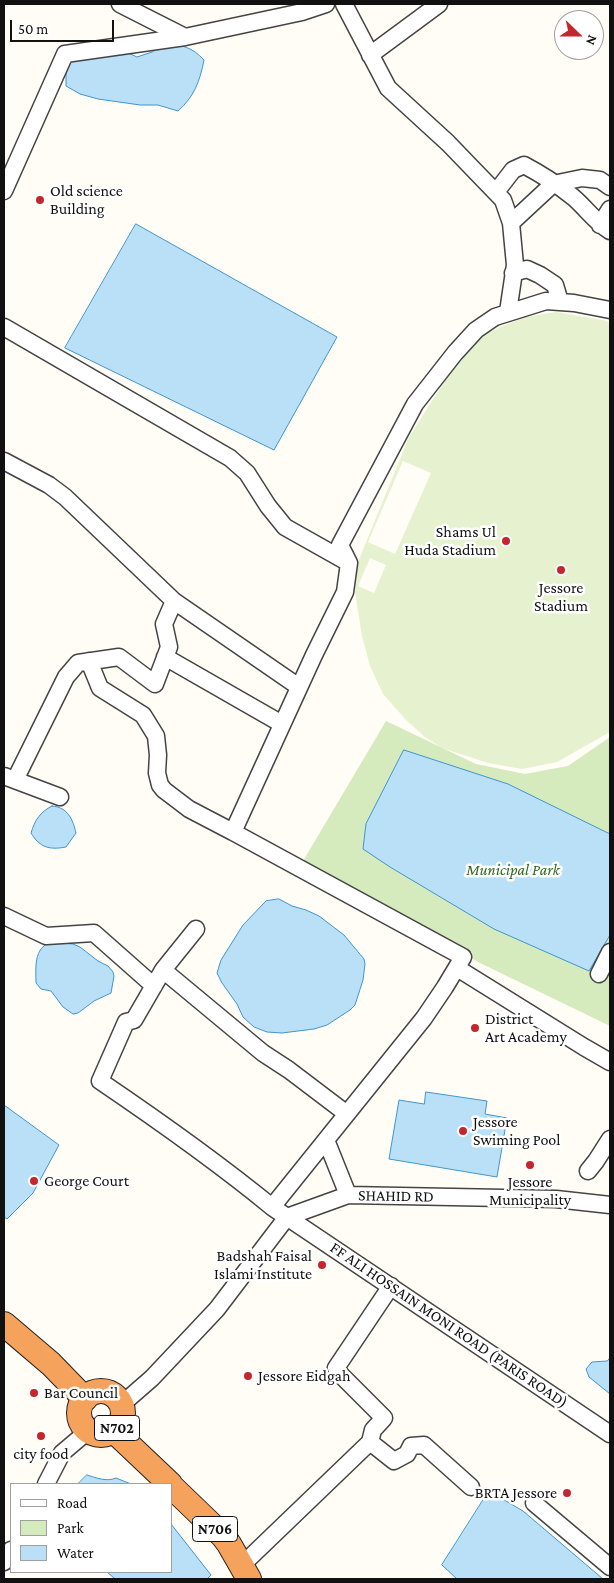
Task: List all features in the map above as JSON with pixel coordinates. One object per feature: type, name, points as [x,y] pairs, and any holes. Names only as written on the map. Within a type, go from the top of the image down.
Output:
[{"type":"highway","points":[[4,1324],[52,1364],[85,1399]]},
{"type":"highway","name":"N702","points":[[97,1392],[111,1394],[121,1404],[122,1419],[119,1426],[108,1434],[94,1434],[88,1431],[80,1419],[81,1405],[85,1399],[90,1394],[97,1392]]},
{"type":"highway","name":"N706","points":[[114,1431],[168,1483]]},
{"type":"highway","name":"N706","points":[[172,1487],[222,1536],[245,1572]]},
{"type":"street","points":[[120,4],[185,37]]},
{"type":"street","points":[[5,185],[65,54],[185,37],[302,12],[326,4]]},
{"type":"street","points":[[344,4],[388,88],[448,143],[503,200],[511,223],[515,265],[508,312]]},
{"type":"street","points":[[370,55],[439,4]]},
{"type":"street","points":[[496,192],[513,170],[524,165],[541,174],[573,198],[605,228],[610,209]]},
{"type":"street","points":[[511,223],[553,184],[582,178],[600,180],[610,187]]},
{"type":"street","points":[[513,273],[527,269],[540,275],[554,285],[560,302]]},
{"type":"street","points":[[233,832],[299,687],[345,592],[348,563],[340,545],[416,404],[455,353],[476,330],[495,317],[546,301],[574,303],[610,310]]},
{"type":"street","points":[[4,327],[230,458],[247,473],[268,506],[285,527],[348,563]]},
{"type":"street","points":[[4,461],[49,485],[65,497],[174,601],[299,687]]},
{"type":"street","points":[[60,796],[9,778],[66,676],[78,663],[118,657],[155,684],[169,647],[164,624],[174,601]]},
{"type":"street","points":[[165,657],[282,724]]},
{"type":"street","points":[[89,661],[100,688],[143,715],[156,736],[157,773],[160,785],[164,790],[189,809],[463,957],[424,1018],[272,1207]]},
{"type":"street","points":[[4,916],[46,936],[94,933],[154,986],[163,970],[196,929]]},
{"type":"street","points":[[599,974],[610,952]]},
{"type":"street","points":[[456,968],[610,1062]]},
{"type":"street","points":[[163,970],[263,1053],[289,1070],[347,1114]]},
{"type":"street","name":"FF ALI HOSSAIN MONI ROAD (PARIS ROAD)","points":[[154,986],[134,1020],[126,1022],[100,1081],[214,1161],[272,1207],[610,1434]]},
{"type":"street","points":[[588,1171],[610,1139]]},
{"type":"street","points":[[326,1140],[348,1195]]},
{"type":"street","name":"SHAHID RD","points":[[287,1217],[348,1195],[556,1199],[610,1205]]},
{"type":"street","points":[[121,1404],[152,1378],[217,1309],[287,1217]]},
{"type":"street","points":[[245,1572],[370,1442],[373,1430],[384,1418],[341,1376],[336,1368],[391,1286]]},
{"type":"street","points":[[47,1483],[62,1453],[88,1431]]},
{"type":"street","points":[[370,1442],[394,1461],[407,1454],[411,1446],[424,1445],[471,1487]]},
{"type":"street","points":[[534,1503],[610,1567]]},
{"type":"green space","name":"Shams Ul Huda Stadium","points":[[556,312],[603,320],[610,323],[610,732],[557,762],[522,769],[488,763],[442,748],[425,737],[407,721],[383,694],[370,666],[362,636],[355,592],[358,562],[409,437],[455,365],[480,337],[526,317]],"holes":[[[403,461],[431,473],[395,554],[368,542]],[[370,558],[386,565],[374,593],[358,586]]]},
{"type":"green space","name":"Municipal Park","points":[[386,721],[476,764],[525,774],[568,766],[610,737],[610,1026],[480,963],[303,861]]},
{"type":"water","points":[[165,43],[186,47],[204,60],[196,88],[184,106],[178,111],[158,105],[140,105],[98,99],[80,94],[66,86],[66,68],[71,57],[124,51],[137,57],[152,52]]},
{"type":"water","points":[[136,224],[337,337],[274,450],[65,348]]},
{"type":"water","points":[[404,750],[508,784],[610,834],[610,935],[589,971],[494,929],[363,849],[366,824]]},
{"type":"water","points":[[52,806],[66,812],[73,823],[76,833],[66,847],[46,847],[38,842],[31,833],[38,817]]},
{"type":"water","points":[[279,899],[319,916],[344,935],[364,959],[363,980],[355,1005],[327,1025],[314,1029],[282,1033],[267,1032],[254,1027],[243,1017],[217,973],[221,960],[243,925],[266,901]]},
{"type":"water","points":[[51,942],[73,944],[108,966],[114,976],[111,993],[94,1001],[78,1013],[73,1014],[63,1007],[51,991],[41,989],[36,983],[38,954],[45,945]]},
{"type":"water","points":[[426,1092],[487,1101],[485,1114],[507,1118],[497,1177],[389,1159],[399,1100],[424,1104]]},
{"type":"water","points":[[4,1105],[59,1145],[33,1193],[7,1219],[4,1217]]},
{"type":"water","points":[[610,1358],[610,1394],[589,1377],[586,1369],[592,1362],[607,1361]]},
{"type":"water","points":[[87,1475],[105,1480],[116,1478],[128,1483],[79,1483]]},
{"type":"water","points":[[489,1491],[523,1511],[603,1579],[457,1579],[442,1565]]},
{"type":"water","points":[[172,1525],[211,1575],[207,1579],[115,1579],[108,1573],[172,1573]]},
{"type":"place","name":"Old science Building","points":[[40,200]]},
{"type":"place","name":"Shams Ul Huda Stadium","points":[[506,541]]},
{"type":"place","name":"Jessore Stadium","points":[[561,570]]},
{"type":"place","name":"District Art Academy","points":[[475,1028]]},
{"type":"place","name":"Jessore Swiming Pool","points":[[463,1131]]},
{"type":"place","name":"Jessore Municipality","points":[[530,1165]]},
{"type":"place","name":"George Court","points":[[34,1181]]},
{"type":"place","name":"Badshah Faisal Islami Institute","points":[[322,1265]]},
{"type":"place","name":"Jessore Eidgah","points":[[248,1376]]},
{"type":"place","name":"Bar Council","points":[[34,1393]]},
{"type":"place","name":"city food","points":[[41,1436]]},
{"type":"place","name":"BRTA Jessore","points":[[567,1493]]}]
